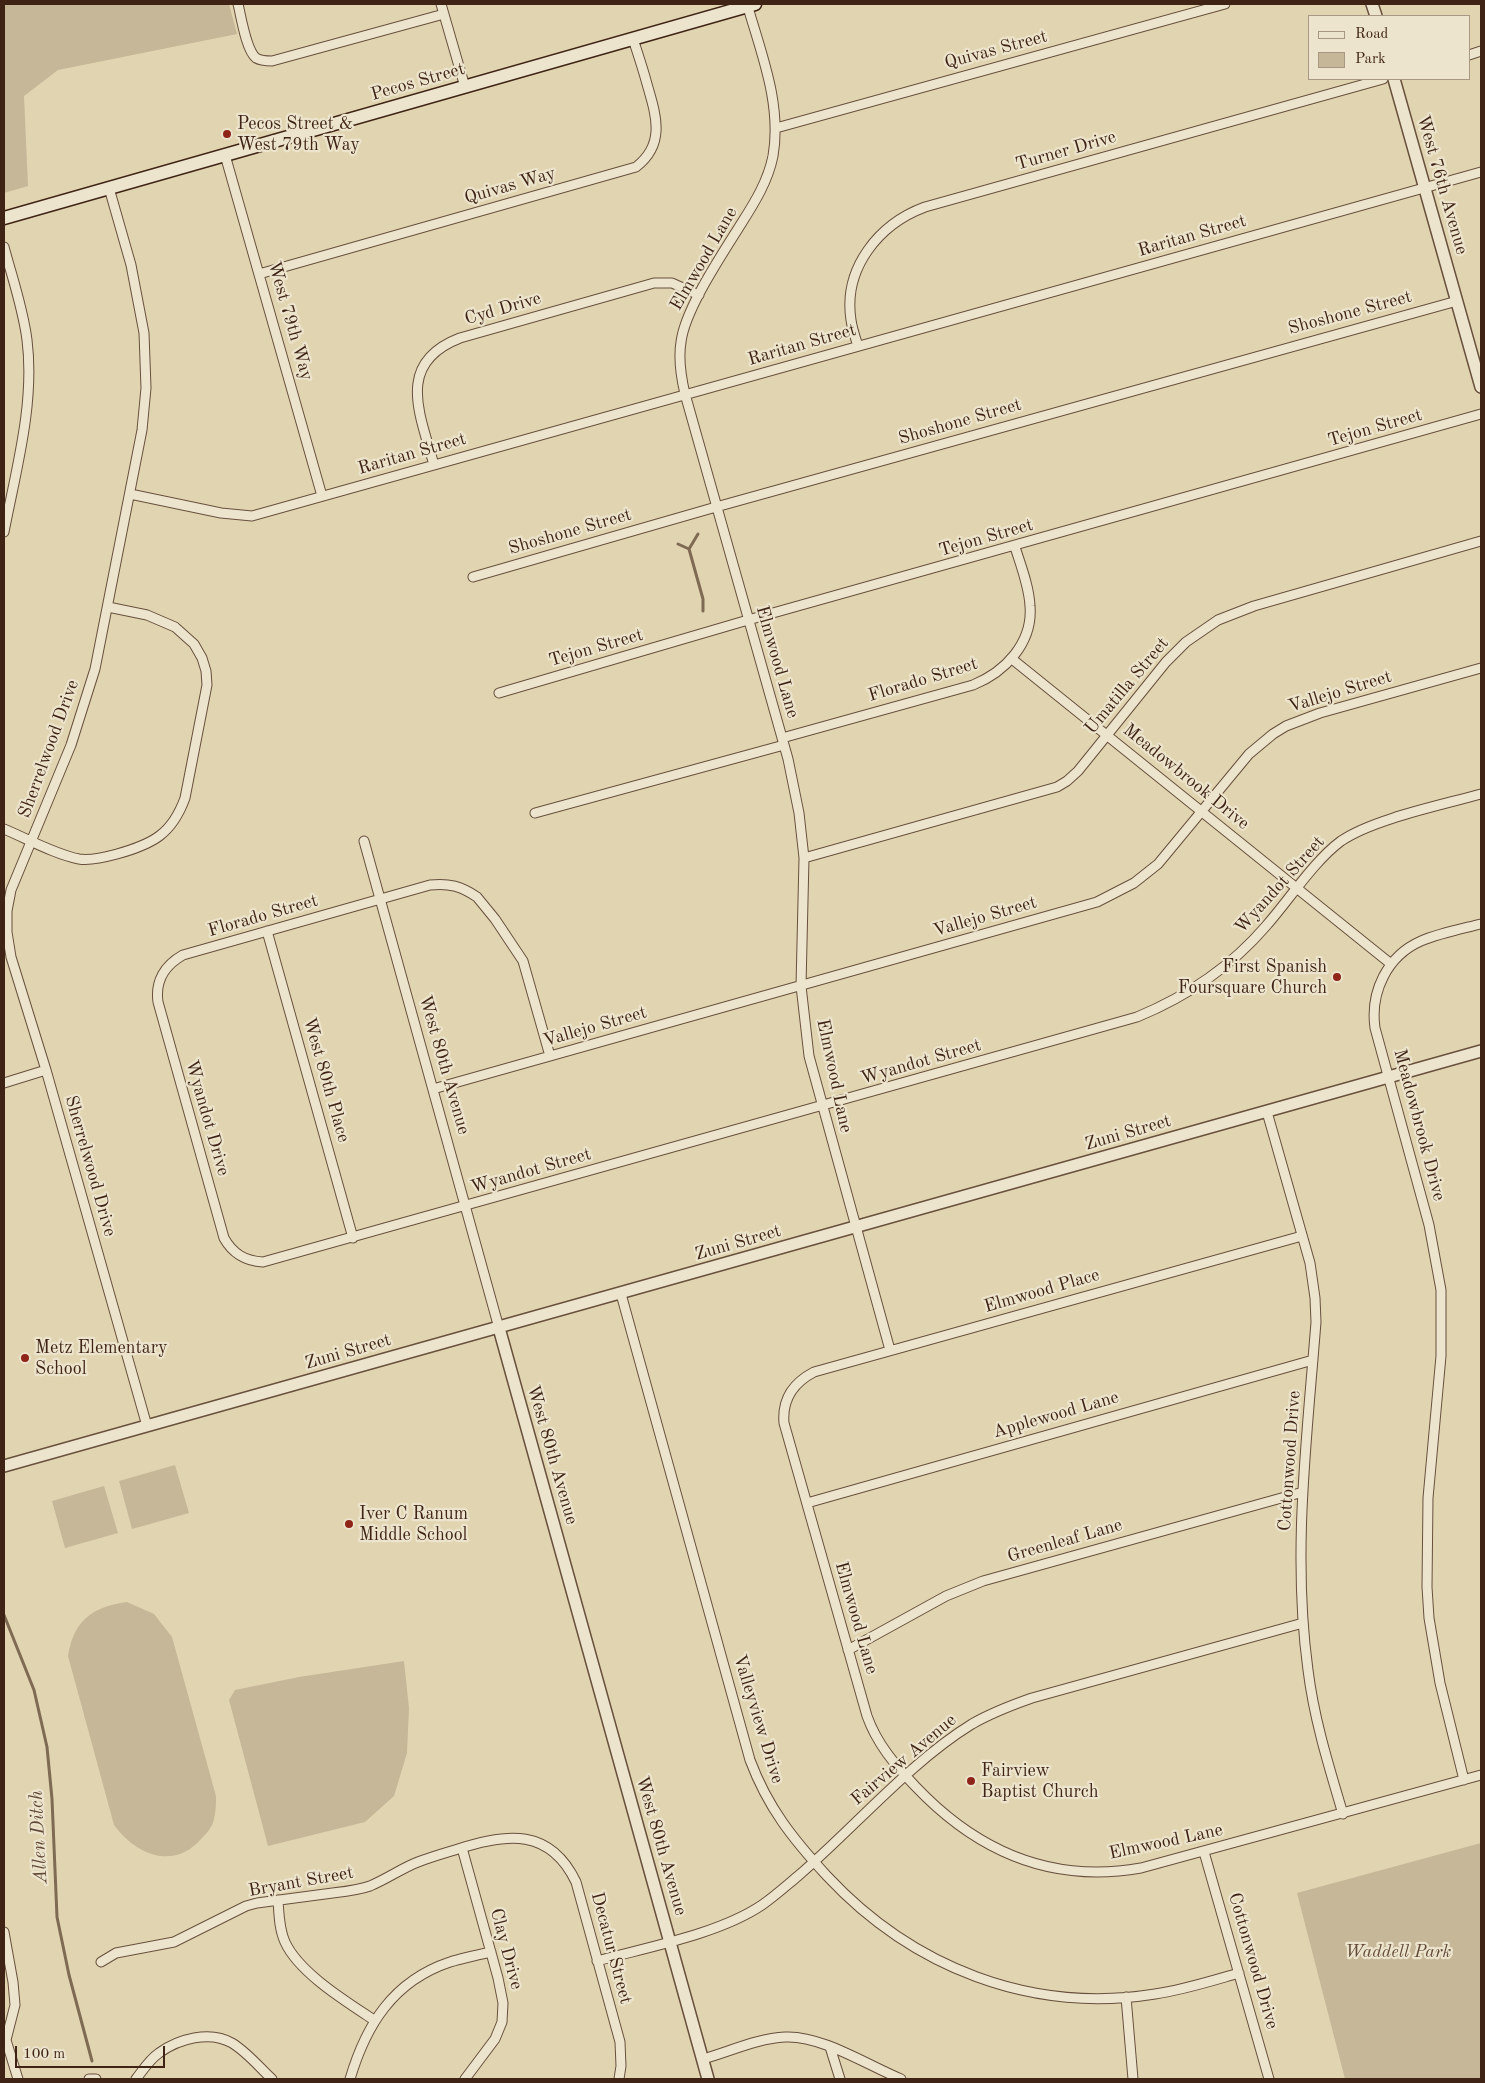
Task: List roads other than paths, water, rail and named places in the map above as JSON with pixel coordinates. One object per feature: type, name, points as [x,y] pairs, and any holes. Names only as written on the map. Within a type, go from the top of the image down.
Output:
[{"type":"main road","name":"Pecos Street","points":[[4,218],[634,39],[750,4]]},
{"type":"street","points":[[238,4],[249,48],[256,57],[265,61],[272,61],[444,14]]},
{"type":"street","points":[[441,4],[465,87]]},
{"type":"street","name":"Elmwood Lane","points":[[750,4],[771,92],[776,128],[773,154],[765,182],[755,204],[699,295],[688,317],[681,341],[680,367],[685,394],[716,507],[783,741],[799,813],[804,858],[801,986],[808,1048],[855,1228],[890,1350]]},
{"type":"street","name":"Quivas Street","points":[[776,128],[1225,4]]},
{"type":"street","name":"Quivas Way","points":[[259,274],[636,167],[644,161],[650,152],[657,129],[655,112],[634,39]]},
{"type":"street","name":"Turner Drive","points":[[858,346],[851,319],[850,302],[857,271],[868,249],[882,232],[902,217],[925,207],[1378,80]]},
{"type":"street","name":"West 76th Avenue","points":[[1394,80],[1481,387]]},
{"type":"street","name":"West 79th Way","points":[[225,155],[322,496]]},
{"type":"street","name":"Raritan Street","points":[[130,494],[240,516],[252,516],[1481,172]]},
{"type":"street","name":"Sherrelwood Drive","points":[[109,188],[131,265],[140,306],[146,360],[144,416],[95,669],[68,755],[15,878],[8,903],[7,958],[46,1070],[146,1426]]},
{"type":"street","points":[[4,247],[27,338],[29,380],[22,433],[4,532]]},
{"type":"street","name":"Cyd Drive","points":[[434,465],[417,405],[416,387],[427,359],[442,346],[460,338],[654,283],[672,283],[699,295]]},
{"type":"street","name":"Shoshone Street","points":[[473,577],[716,507],[1457,301]]},
{"type":"street","name":"Tejon Street","points":[[499,693],[748,620],[1015,547],[1481,414]]},
{"type":"street","name":"Umatilla Street","points":[[804,858],[1050,789],[1073,777],[1176,651],[1218,620],[1254,606],[1481,540]]},
{"type":"street","name":"Florado Street","points":[[535,813],[973,684],[994,675],[1012,659],[1021,645],[1028,628],[1031,608],[1015,547]]},
{"type":"street","points":[[4,829],[84,860],[113,855],[145,845],[161,835],[174,823],[185,798],[208,685],[206,671],[202,658],[194,644],[175,627],[147,615],[108,607]]},
{"type":"street","name":"Meadowbrook Drive","points":[[1012,659],[1391,964],[1378,987],[1374,1003],[1375,1028],[1429,1225],[1441,1290],[1441,1349],[1428,1498],[1427,1587],[1429,1618],[1440,1683],[1464,1780]]},
{"type":"street","name":"Vallejo Street","points":[[433,1089],[1097,902],[1134,884],[1158,864],[1249,754],[1286,726],[1320,713],[1481,668]]},
{"type":"street","name":"Wyandot Street","points":[[248,1260],[271,1261],[1137,1017],[1168,1004],[1207,981],[1234,960],[1336,845],[1358,832],[1401,817],[1481,794]]},
{"type":"street","name":"West 80th Avenue","points":[[364,841],[708,2079]]},
{"type":"street","points":[[380,899],[430,885],[442,884],[457,886],[477,897],[495,919],[523,961],[550,1056]]},
{"type":"street","name":"Florado Street","points":[[162,975],[168,965],[183,955],[380,899]]},
{"type":"street","points":[[1391,964],[1409,948],[1422,940],[1481,924]]},
{"type":"street","name":"West 80th Place","points":[[267,931],[353,1238]]},
{"type":"street","name":"Wyandot Drive","points":[[162,975],[158,986],[158,1002],[221,1230],[233,1251],[248,1260]]},
{"type":"street","name":"Zuni Street","points":[[4,1466],[1481,1051]]},
{"type":"street","points":[[4,1082],[46,1070]]},
{"type":"street","name":"Cottonwood Drive","points":[[1267,1112],[1302,1236],[1311,1271],[1315,1298],[1313,1360],[1302,1492],[1301,1574],[1304,1623],[1313,1698],[1328,1762],[1343,1814]]},
{"type":"street","name":"Elmwood Place","points":[[795,1385],[814,1372],[1302,1236]]},
{"type":"street","name":"Valleyview Drive","points":[[621,1294],[750,1760],[767,1800],[781,1822],[814,1862],[852,1902],[901,1940],[968,1974],[1027,1992],[1076,1998],[1126,1997],[1174,1991],[1239,1973]]},
{"type":"street","name":"Applewood Lane","points":[[807,1503],[1313,1360]]},
{"type":"street","name":"Elmwood Lane","points":[[795,1385],[785,1404],[784,1423],[873,1734],[906,1777],[931,1803],[968,1833],[1000,1851],[1051,1868],[1090,1872],[1130,1870],[1204,1852],[1481,1775]]},
{"type":"street","name":"Greenleaf Lane","points":[[848,1650],[921,1609],[983,1581],[1302,1492]]},
{"type":"street","name":"Fairview Avenue","points":[[598,1962],[716,1928],[751,1912],[774,1896],[814,1862],[951,1738],[974,1723],[1014,1704],[1155,1663],[1304,1623]]},
{"type":"street","name":"Bryant Street","points":[[101,1962],[116,1953],[174,1942],[246,1906],[362,1888],[418,1862],[462,1848],[507,1837],[537,1843]]},
{"type":"street","name":"Decatur Street","points":[[537,1843],[553,1851],[570,1870],[576,1882],[620,2042],[621,2066],[619,2079]]},
{"type":"street","name":"Clay Drive","points":[[462,1848],[502,1995],[502,2022],[495,2038],[465,2079]]},
{"type":"street","name":"Cottonwood Drive","points":[[1204,1852],[1269,2079]]},
{"type":"street","points":[[278,1900],[282,1933],[292,1954],[325,1986],[374,2020]]},
{"type":"street","points":[[4,1932],[14,1982],[15,2005],[6,2040],[18,2079]]},
{"type":"street","points":[[350,2079],[363,2042],[374,2020],[400,1992],[431,1970],[450,1962],[490,1952]]},
{"type":"street","points":[[1126,1997],[1133,2079]]},
{"type":"street","points":[[136,2079],[144,2067],[160,2052],[181,2042],[207,2037],[217,2038],[233,2044],[272,2079]]},
{"type":"street","points":[[702,2059],[770,2039],[786,2037],[808,2039],[830,2046],[901,2079]]},
{"type":"street","points":[[830,2046],[840,2079]]},
{"type":"street","points":[[89,2079],[96,2079]]},
{"type":"waterway","points":[[698,534],[689,549],[703,599],[703,611]]},
{"type":"waterway","points":[[678,544],[689,549]]},
{"type":"waterway","name":"Allen Ditch","points":[[4,1615],[34,1690],[47,1747],[52,1799],[57,1917],[69,1975],[92,2061]]},
{"type":"place","name":"Pecos Street & West 79th Way","points":[[227,134]]},
{"type":"place","name":"First Spanish Foursquare Church","points":[[1337,977]]},
{"type":"place","name":"Metz Elementary School","points":[[25,1358]]},
{"type":"place","name":"Iver C Ranum Middle School","points":[[349,1524]]},
{"type":"place","name":"Fairview Baptist Church","points":[[971,1781]]},
{"type":"park label","name":"Waddell Park","points":[[1398,1952]]}]
